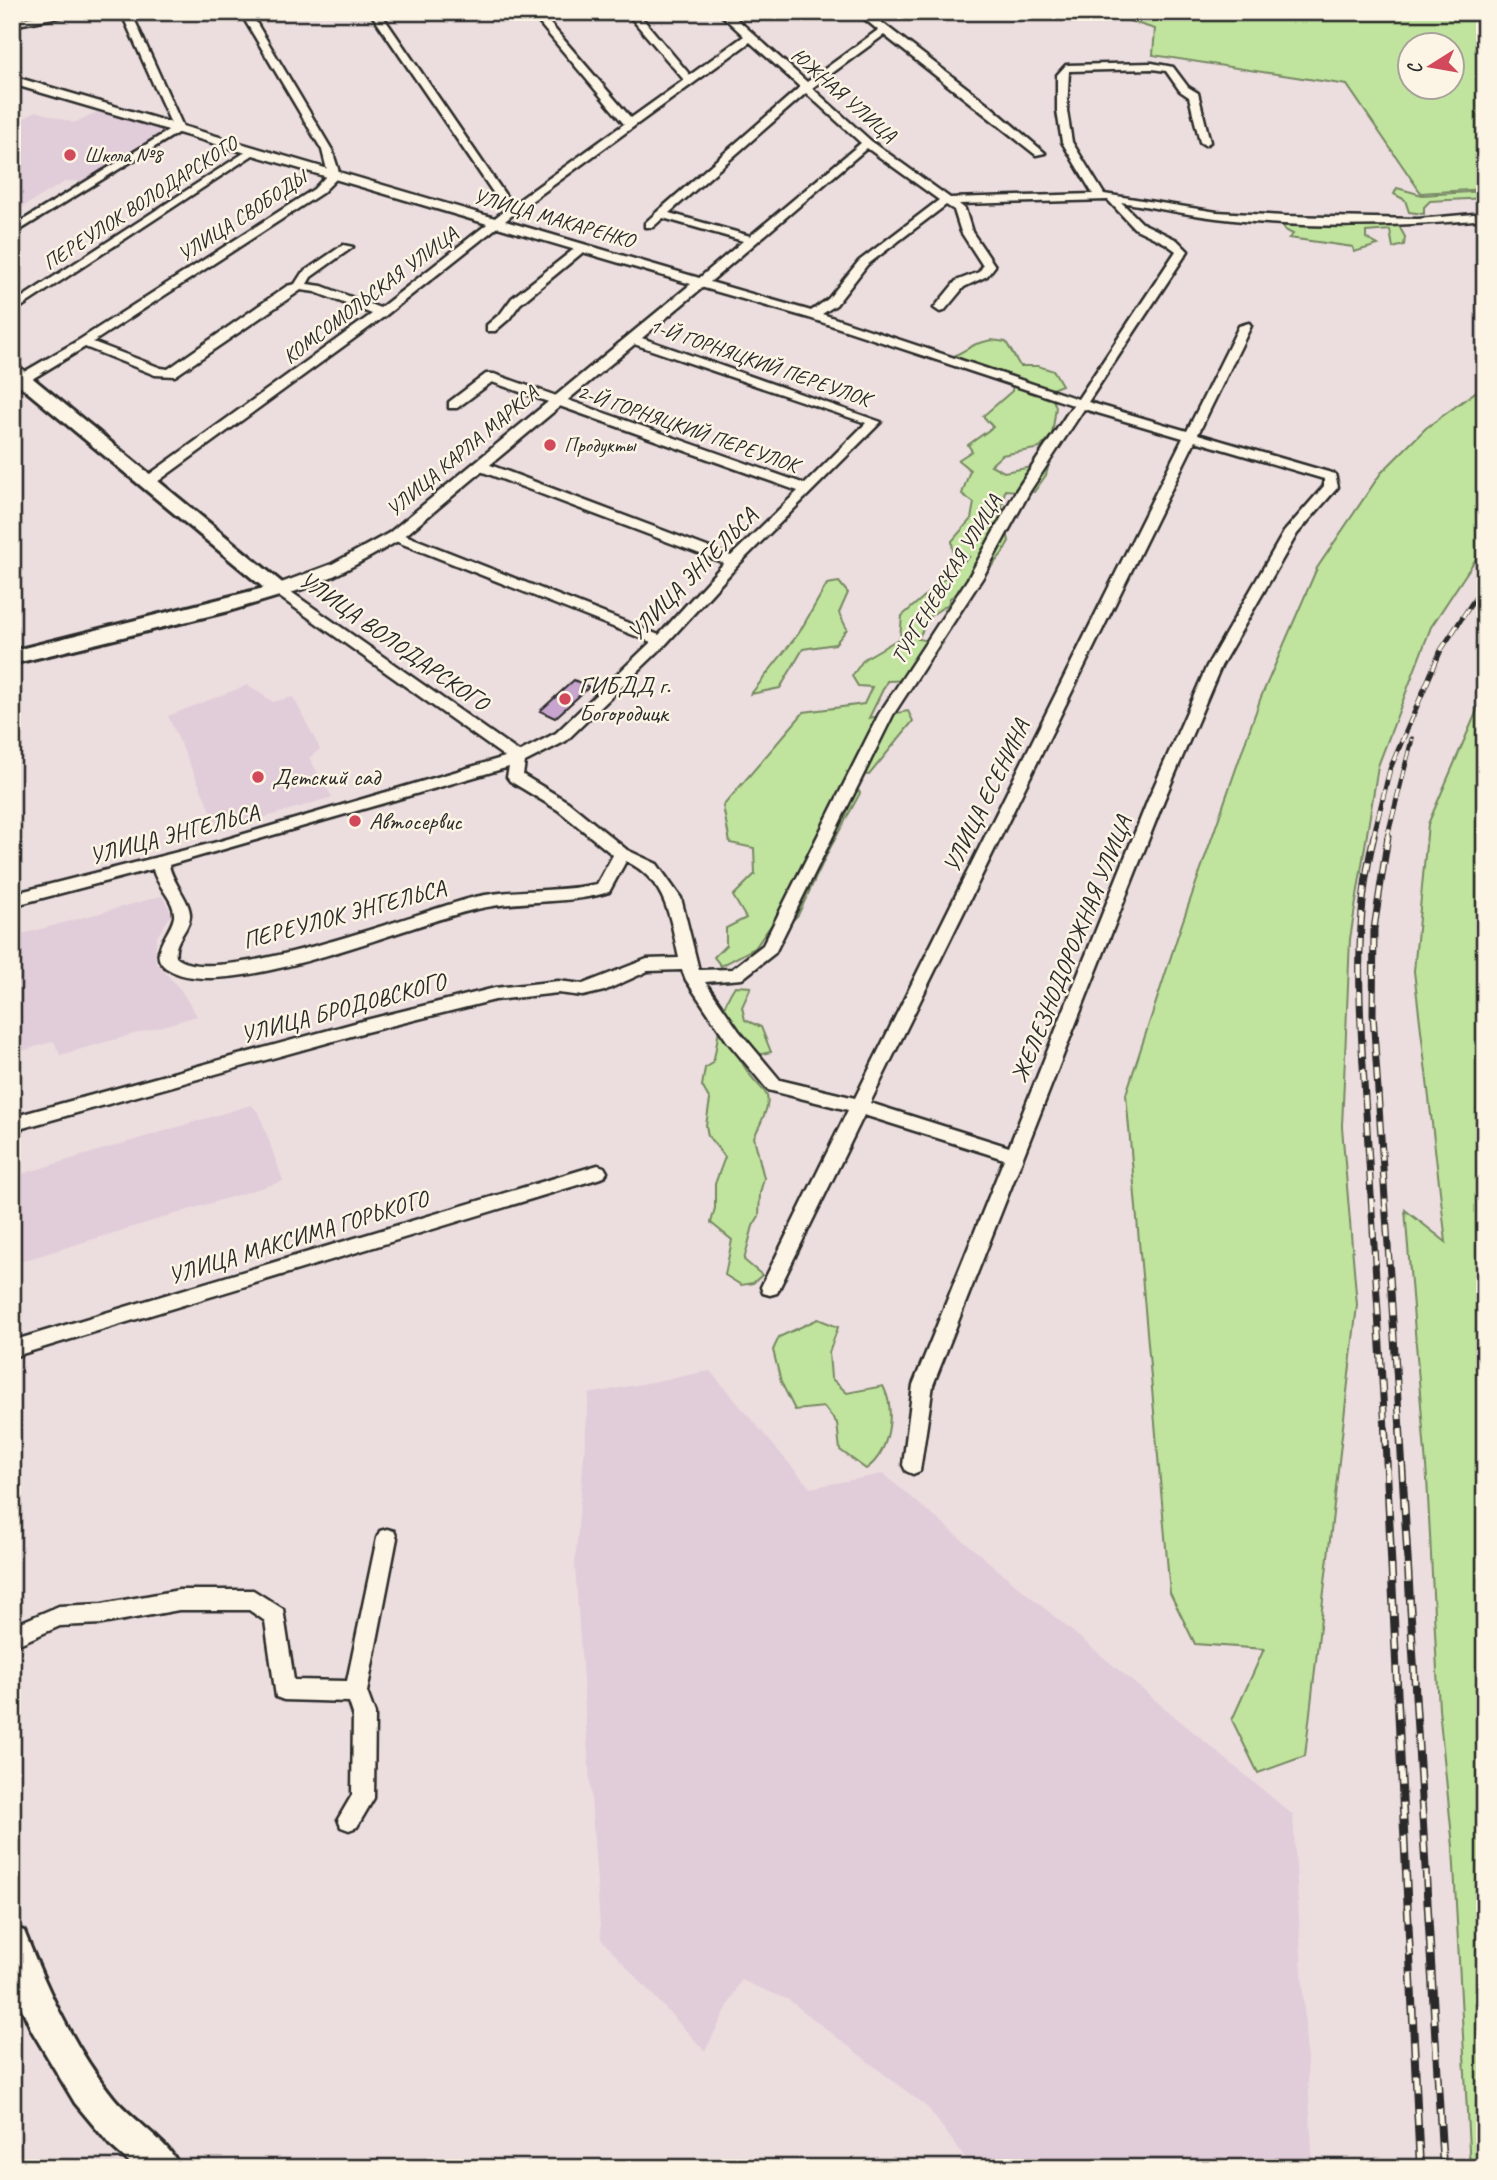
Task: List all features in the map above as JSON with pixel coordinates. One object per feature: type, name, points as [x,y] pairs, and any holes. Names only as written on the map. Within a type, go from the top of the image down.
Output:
[{"type":"main road","name":"УЛИЦА ВОЛОДАРСКОГО","points":[[16,378],[279,590]]},
{"type":"main road","name":"УЛИЦА КАРЛА МАРКСА","points":[[12,658],[279,590]]},
{"type":"main road","points":[[12,1943],[29,1986],[85,2089],[122,2133],[163,2168]]},
{"type":"street","points":[[12,23],[79,12]]},
{"type":"street","points":[[12,232],[179,129],[126,12]]},
{"type":"street","name":"УЛИЦА СВОБОДЫ","points":[[16,378],[83,343],[318,191],[334,175],[327,150],[245,12]]},
{"type":"street","points":[[375,12],[511,211]]},
{"type":"street","points":[[535,12],[630,124]]},
{"type":"street","points":[[631,12],[689,80]]},
{"type":"street","name":"ЮЖНАЯ УЛИЦА","points":[[723,12],[748,38],[867,143],[959,209],[960,221],[967,235],[989,266],[983,274],[960,284],[940,308]]},
{"type":"street","points":[[861,12],[984,106],[1040,153]]},
{"type":"street","points":[[649,225],[806,88],[824,78],[884,30]]},
{"type":"street","name":"КОМСОМОЛЬСКАЯ УЛИЦА","points":[[148,482],[382,313],[511,211],[748,38]]},
{"type":"street","points":[[1105,197],[1068,142],[1062,111],[1062,75],[1066,68],[1152,66],[1169,69],[1184,89],[1194,95],[1205,142]]},
{"type":"street","name":"УЛИЦА МАКАРЕНКО","points":[[15,83],[814,315],[1082,404],[1330,477]]},
{"type":"street","name":"УЛИЦА КАРЛА МАРКСА","points":[[279,590],[338,568],[395,536],[754,241],[867,143]]},
{"type":"street","name":"ПЕРЕУЛОК ВОЛОДАРСКОГО","points":[[12,309],[254,151]]},
{"type":"street","points":[[814,315],[832,302],[863,263],[945,201],[1105,197],[1217,215],[1284,219],[1418,222],[1485,216]]},
{"type":"street","name":"ТУРГЕНЕВСКАЯ УЛИЦА","points":[[690,970],[736,975],[769,949],[886,714],[976,577],[1029,482],[1182,251],[1174,241],[1143,229],[1105,197]]},
{"type":"street","points":[[661,214],[754,241]]},
{"type":"street","points":[[300,286],[306,275],[347,247]]},
{"type":"street","points":[[491,328],[505,316],[516,301],[583,248]]},
{"type":"street","points":[[83,343],[103,348],[159,372],[171,373],[290,289],[300,286],[317,289],[382,313]]},
{"type":"street","name":"УЛИЦА ЕСЕНИНА","points":[[770,1287],[1245,326]]},
{"type":"street","name":"1-Й ГОРНЯЦКИЙ ПЕРЕУЛОК","points":[[632,339],[875,422]]},
{"type":"street","name":"2-Й ГОРНЯЦКИЙ ПЕРЕУЛОК","points":[[453,405],[490,377],[806,489]]},
{"type":"street","name":"УЛИЦА ЭНГЕЛЬСА","points":[[12,900],[160,862],[519,759],[561,737],[661,641],[733,562],[875,422]]},
{"type":"street","points":[[480,466],[733,562]]},
{"type":"street","name":"ЖЕЛЕЗНОДОРОЖНАЯ УЛИЦА","points":[[913,1465],[923,1385],[1156,800],[1214,666],[1291,532],[1331,487],[1330,477]]},
{"type":"street","points":[[395,536],[661,641]]},
{"type":"street","name":"УЛИЦА ВОЛОДАРСКОГО","points":[[279,590],[519,759]]},
{"type":"street","points":[[519,759],[515,777],[563,806],[622,854],[651,868],[673,898],[690,970],[733,1036],[774,1085],[858,1107],[1016,1156]]},
{"type":"street","name":"ПЕРЕУЛОК ЭНГЕЛЬСА","points":[[160,862],[164,880],[180,904],[183,917],[167,948],[168,958],[173,966],[185,972],[206,972],[272,963],[393,930],[480,902],[552,897],[603,888],[622,854]]},
{"type":"street","name":"УЛИЦА БРОДОВСКОГО","points":[[12,1124],[362,1027],[482,998],[558,988],[590,989],[647,965],[690,970]]},
{"type":"street","name":"УЛИЦА МАКСИМА ГОРЬКОГО","points":[[12,1349],[598,1172]]},
{"type":"street","points":[[349,1819],[363,1798],[364,1714],[356,1692],[387,1538]]},
{"type":"street","points":[[12,1637],[59,1616],[102,1614],[179,1600],[253,1600],[275,1616],[284,1690],[356,1692]]},
{"type":"shaded area","name":"Школа №8","points":[[103,109],[170,129],[85,181],[66,181],[16,211],[12,210],[12,126],[36,111],[74,123]]},
{"type":"shaded area","name":"Детский сад","points":[[248,685],[273,702],[293,697],[320,749],[309,758],[332,797],[220,831],[168,716]]},
{"type":"shaded area","points":[[162,896],[172,914],[156,938],[155,962],[180,989],[197,1016],[60,1055],[54,1041],[12,1054],[12,937]]},
{"type":"shaded area","points":[[251,1105],[259,1113],[283,1181],[12,1264],[12,1177]]},
{"type":"shaded area","points":[[710,1371],[810,1488],[883,1474],[1293,1815],[1313,2168],[973,2168],[928,2108],[789,2000],[741,1980],[705,2051],[601,1939],[575,1566],[589,1394]]},
{"type":"green space","points":[[1100,12],[1485,12],[1485,189],[1421,193],[1347,85],[1153,55],[1155,29]]},
{"type":"green space","points":[[1397,188],[1422,195],[1485,191],[1485,198],[1430,201],[1424,207],[1424,214],[1409,212],[1405,200],[1394,194]]},
{"type":"green space","points":[[1306,223],[1399,226],[1405,237],[1404,245],[1393,248],[1390,230],[1366,232],[1366,238],[1378,245],[1354,252],[1353,247],[1289,238],[1293,234],[1283,226]]},
{"type":"green space","points":[[991,340],[1006,342],[1020,366],[1038,366],[1054,371],[1062,385],[1049,390],[1056,407],[1052,435],[1040,448],[1002,455],[991,465],[1004,472],[1049,464],[1046,475],[1034,492],[1005,490],[1002,506],[1009,541],[1002,554],[979,581],[950,598],[948,604],[930,616],[918,639],[943,643],[915,680],[887,681],[869,718],[908,711],[913,721],[869,775],[847,772],[860,793],[798,915],[785,928],[772,924],[755,948],[721,966],[714,957],[726,945],[726,928],[746,918],[733,896],[755,874],[754,848],[730,843],[723,806],[804,712],[864,704],[872,687],[858,686],[852,676],[864,659],[900,638],[902,616],[969,557],[953,552],[952,541],[971,519],[974,503],[962,494],[970,470],[958,460],[972,451],[968,445],[993,427],[983,416],[1012,391],[1013,376],[954,356],[976,344]]},
{"type":"green space","points":[[1485,385],[1485,545],[1431,627],[1378,766],[1350,939],[1342,1127],[1357,1305],[1305,1756],[1258,1773],[1232,1720],[1264,1649],[1195,1644],[1170,1593],[1126,1094],[1261,697],[1317,568],[1381,473],[1426,428]]},
{"type":"green space","points":[[839,582],[848,593],[839,613],[847,629],[835,644],[803,649],[780,688],[751,694],[799,633],[827,584]]},
{"type":"green space","points":[[1485,692],[1485,2168],[1470,2168],[1453,1847],[1439,1709],[1427,1478],[1405,1210],[1446,1242],[1414,971],[1428,824]]},
{"type":"green space","points":[[735,986],[751,987],[742,1007],[745,1020],[761,1027],[771,1052],[740,1059],[768,1099],[767,1108],[754,1137],[764,1178],[759,1216],[753,1226],[744,1260],[762,1275],[753,1283],[741,1285],[725,1275],[732,1240],[711,1223],[715,1208],[715,1184],[725,1157],[708,1136],[706,1125],[710,1100],[702,1086],[705,1068],[713,1063],[725,1005]]},
{"type":"green space","points":[[818,1319],[838,1327],[829,1353],[831,1378],[847,1393],[883,1386],[887,1396],[890,1419],[885,1442],[874,1462],[866,1469],[840,1450],[837,1423],[824,1407],[795,1410],[781,1382],[773,1350],[779,1337]]},
{"type":"building","name":"ГИБДД г. Богородицк","points":[[574,680],[589,687],[555,718],[540,711]]},
{"type":"railway","points":[[1373,838],[1390,769],[1441,650],[1485,583]]},
{"type":"railway","points":[[1387,838],[1412,739]]},
{"type":"railway","points":[[1374,836],[1362,908],[1360,981],[1362,1055],[1385,1430]]},
{"type":"railway","points":[[1388,836],[1374,929],[1373,1014],[1400,1430]]},
{"type":"railway","points":[[1385,1429],[1420,2168]]},
{"type":"railway","points":[[1400,1429],[1443,2168]]},
{"type":"place","name":"Школа №8","points":[[70,155]]},
{"type":"place","name":"Продукты","points":[[550,445]]},
{"type":"place","name":"ГИБДД г. Богородицк","points":[[565,699]]},
{"type":"place","name":"Детский сад","points":[[258,777]]},
{"type":"place","name":"Автосервис","points":[[355,821]]}]
